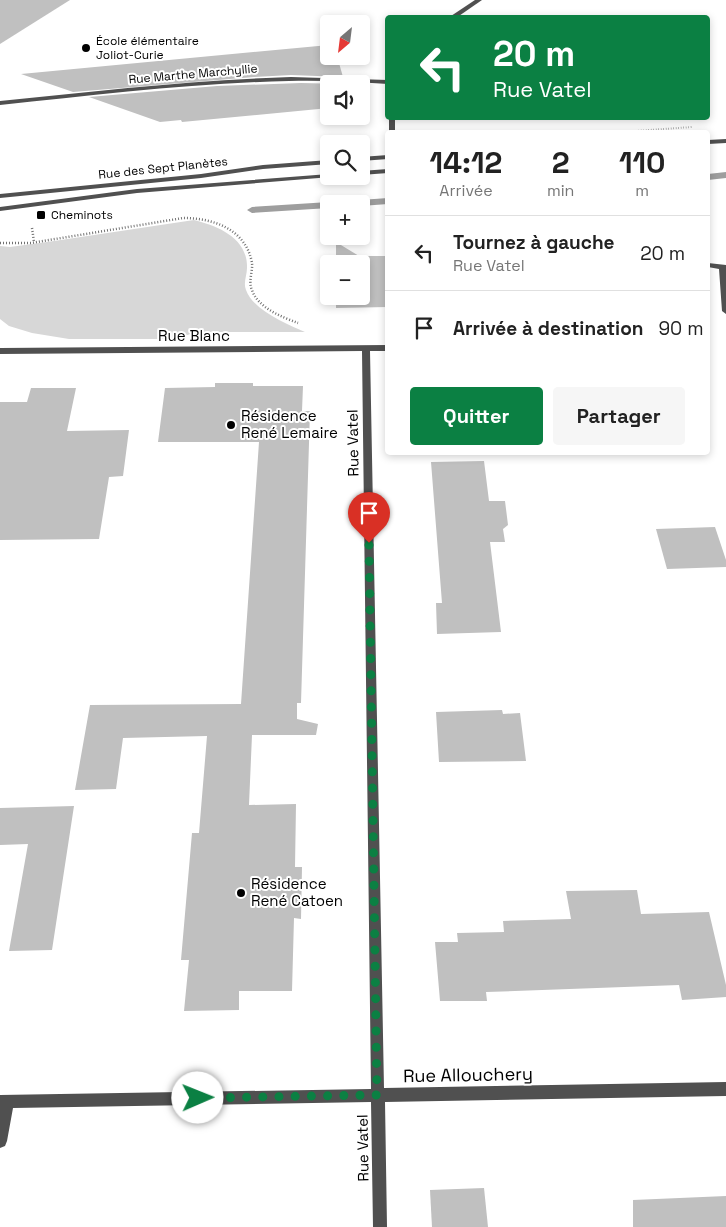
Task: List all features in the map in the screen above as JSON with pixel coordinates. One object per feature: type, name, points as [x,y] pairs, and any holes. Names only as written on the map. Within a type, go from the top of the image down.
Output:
[{"type":"street","points":[[456,15],[479,0]]},
{"type":"street","name":"Rue Marthe Marchyllie","points":[[0,103],[273,78],[348,79],[385,82]]},
{"type":"street","points":[[710,142],[726,141]]},
{"type":"street","points":[[370,158],[385,157]]},
{"type":"street","name":"Rue des Sept Planètes","points":[[0,196],[320,163]]},
{"type":"street","points":[[370,173],[385,172]]},
{"type":"street","name":"Rue des Sept Planètes","points":[[0,209],[137,191],[320,177]]},
{"type":"street","points":[[710,265],[724,267],[726,311]]},
{"type":"street","name":"Rue Blanc","points":[[0,351],[385,348]]},
{"type":"street","name":"Rue Vatel","points":[[366,349],[380,1227]]},
{"type":"street","name":"Rue Allouchery","points":[[3,1102],[726,1089]]},
{"type":"street","points":[[0,1141],[3,1102]]},
{"type":"path","points":[[651,130],[697,127]]},
{"type":"path","points":[[0,243],[31,243],[183,218],[204,218],[230,230],[245,244],[253,268],[251,289],[259,301],[283,316],[315,329],[326,338],[330,349]]},
{"type":"shaded area","points":[[194,220],[222,230],[237,241],[243,249],[246,258],[245,285],[250,297],[271,316],[305,332],[198,332],[173,339],[69,339],[32,333],[9,326],[0,319],[0,246],[10,247]]},
{"type":"building","points":[[0,0],[70,0],[0,44]]},
{"type":"building","points":[[320,46],[320,65],[340,65],[342,75],[254,77],[73,92],[21,74]]},
{"type":"building","points":[[320,83],[320,109],[182,122],[181,120],[160,122],[89,97],[217,86]]},
{"type":"building","points":[[336,245],[341,245],[357,255],[336,255]]},
{"type":"building","points":[[370,256],[385,256],[385,307],[336,308],[336,305],[370,305]]},
{"type":"building","points":[[215,383],[253,383],[253,386],[303,386],[302,411],[310,411],[301,703],[297,703],[297,719],[318,724],[316,735],[252,735],[249,805],[296,804],[295,867],[302,867],[301,919],[294,918],[292,991],[239,991],[239,1010],[184,1011],[189,960],[181,960],[192,833],[199,833],[207,736],[123,738],[116,789],[75,790],[90,705],[241,704],[259,442],[158,442],[165,388],[215,387]]},
{"type":"building","points":[[31,388],[76,388],[67,431],[129,430],[123,476],[109,477],[99,539],[0,540],[0,402],[27,402]]},
{"type":"building","points":[[484,461],[489,501],[505,501],[508,525],[503,529],[505,542],[490,542],[501,632],[437,634],[436,603],[442,603],[431,462]]},
{"type":"building","points":[[715,527],[726,560],[726,567],[667,569],[656,529]]},
{"type":"building","points":[[502,710],[503,714],[520,713],[526,761],[439,762],[436,712]]},
{"type":"building","points":[[74,806],[52,950],[9,951],[28,844],[0,845],[0,808]]},
{"type":"building","points":[[637,890],[641,914],[709,912],[726,985],[726,997],[682,1000],[679,985],[486,992],[487,1001],[440,1001],[435,942],[458,942],[457,933],[504,932],[503,921],[571,919],[566,891]]},
{"type":"building","points":[[484,1188],[488,1227],[432,1227],[430,1190]]},
{"type":"building","points":[[726,1196],[726,1227],[633,1227],[633,1200]]},
{"type":"waterway","points":[[710,177],[726,175]]},
{"type":"waterway","points":[[370,202],[385,201]]},
{"type":"waterway","points":[[252,210],[320,206]]},
{"type":"place","name":"École élémentaire Joliot-Curie","points":[[86,48]]},
{"type":"place","name":"Cheminots","points":[[41,215]]},
{"type":"place","name":"Résidence René Lemaire","points":[[231,425]]},
{"type":"place","name":"Résidence René Catoen","points":[[241,893]]},
{"type":"route","points":[[198,1098],[377,1095],[369,543]]}]
